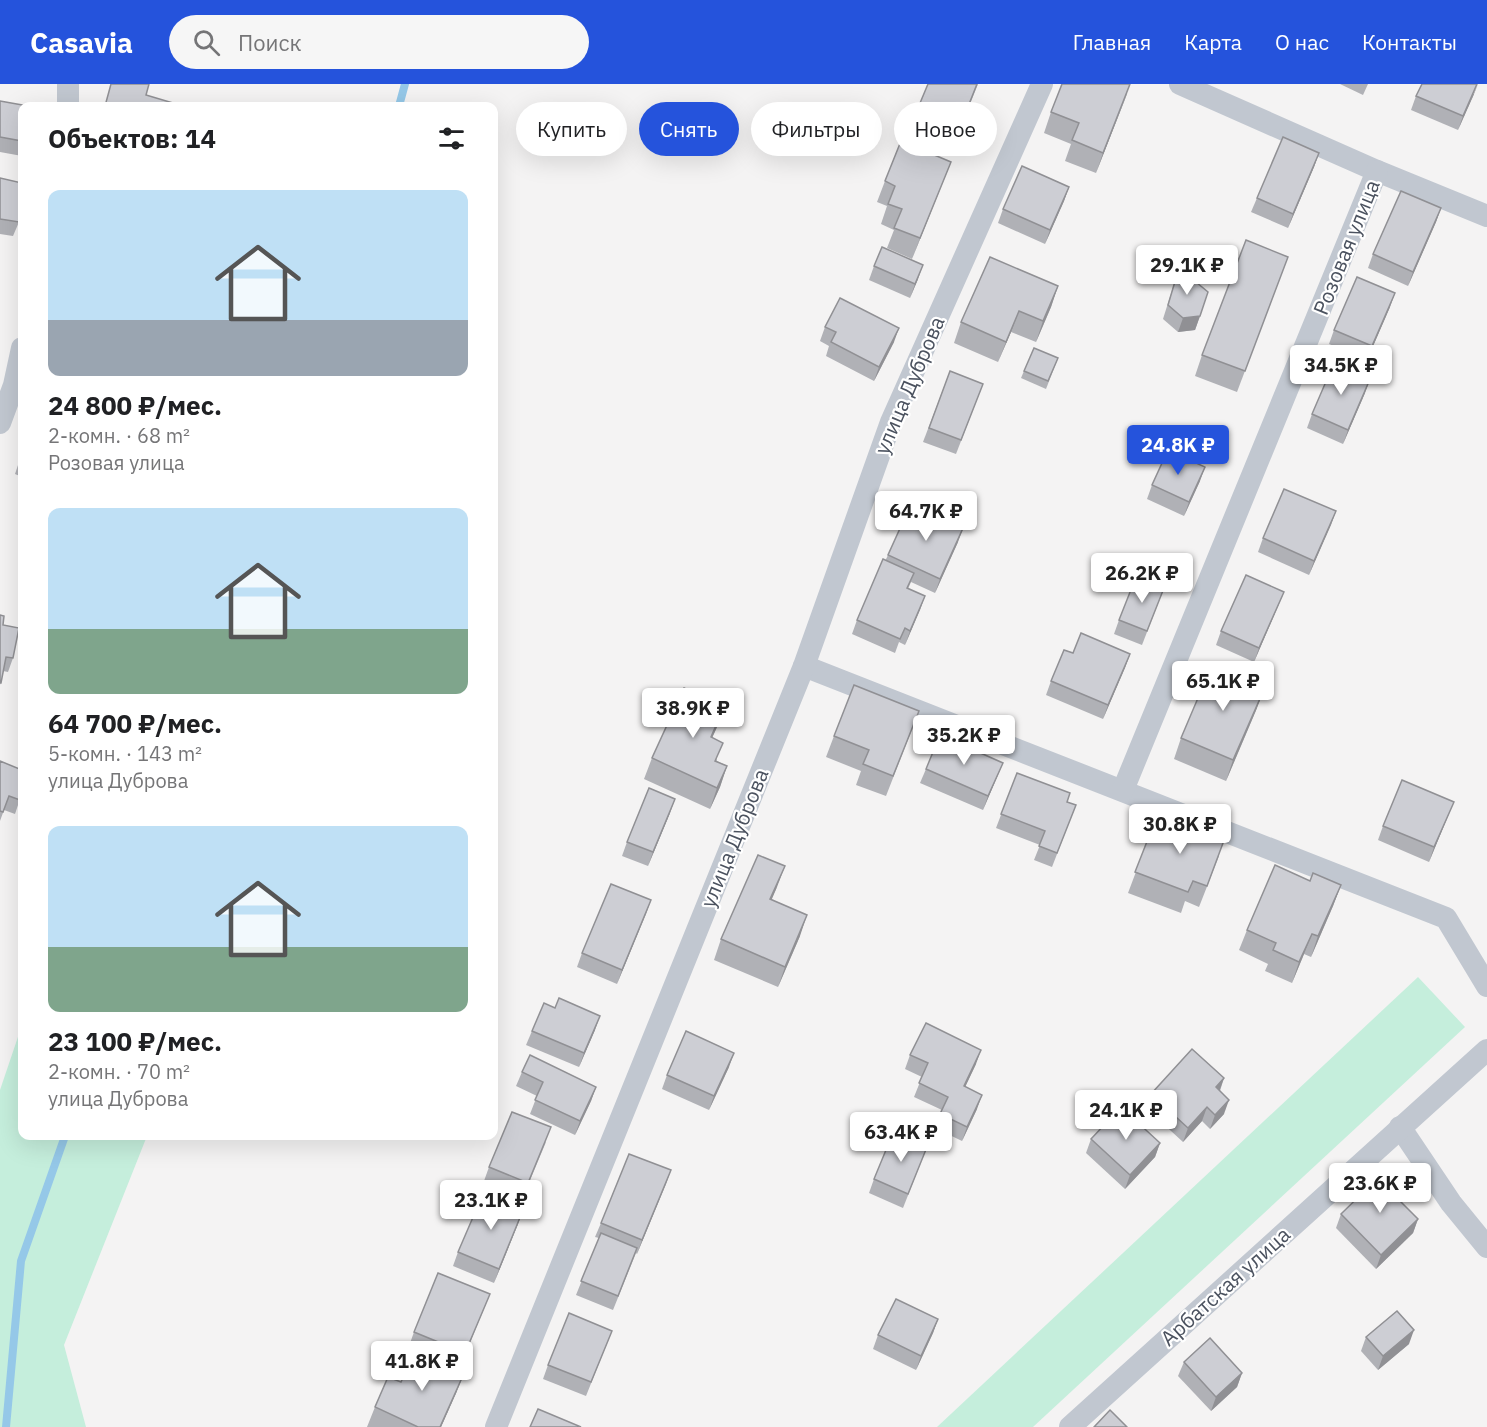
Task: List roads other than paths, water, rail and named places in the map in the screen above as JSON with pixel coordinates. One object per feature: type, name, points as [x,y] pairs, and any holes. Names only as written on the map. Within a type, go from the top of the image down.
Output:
[{"type":"street","points":[[68,84],[69,102]]},
{"type":"street","name":"улица Дуброва","points":[[496,1427],[804,666],[891,422],[1042,84]]},
{"type":"street","points":[[1180,84],[1377,171],[1487,216]]},
{"type":"street","name":"Розовая улица","points":[[1123,790],[1377,171]]},
{"type":"street","points":[[0,423],[14,385],[18,366]]},
{"type":"street","points":[[804,666],[1446,918],[1487,986]]},
{"type":"street","name":"Арбатская улица","points":[[1070,1427],[1487,1050]]},
{"type":"street","points":[[1400,1127],[1451,1203],[1487,1247]]},
{"type":"waterway","points":[[400,102],[405,84]]},
{"type":"waterway","points":[[6,1427],[21,1261],[64,1140]]}]
